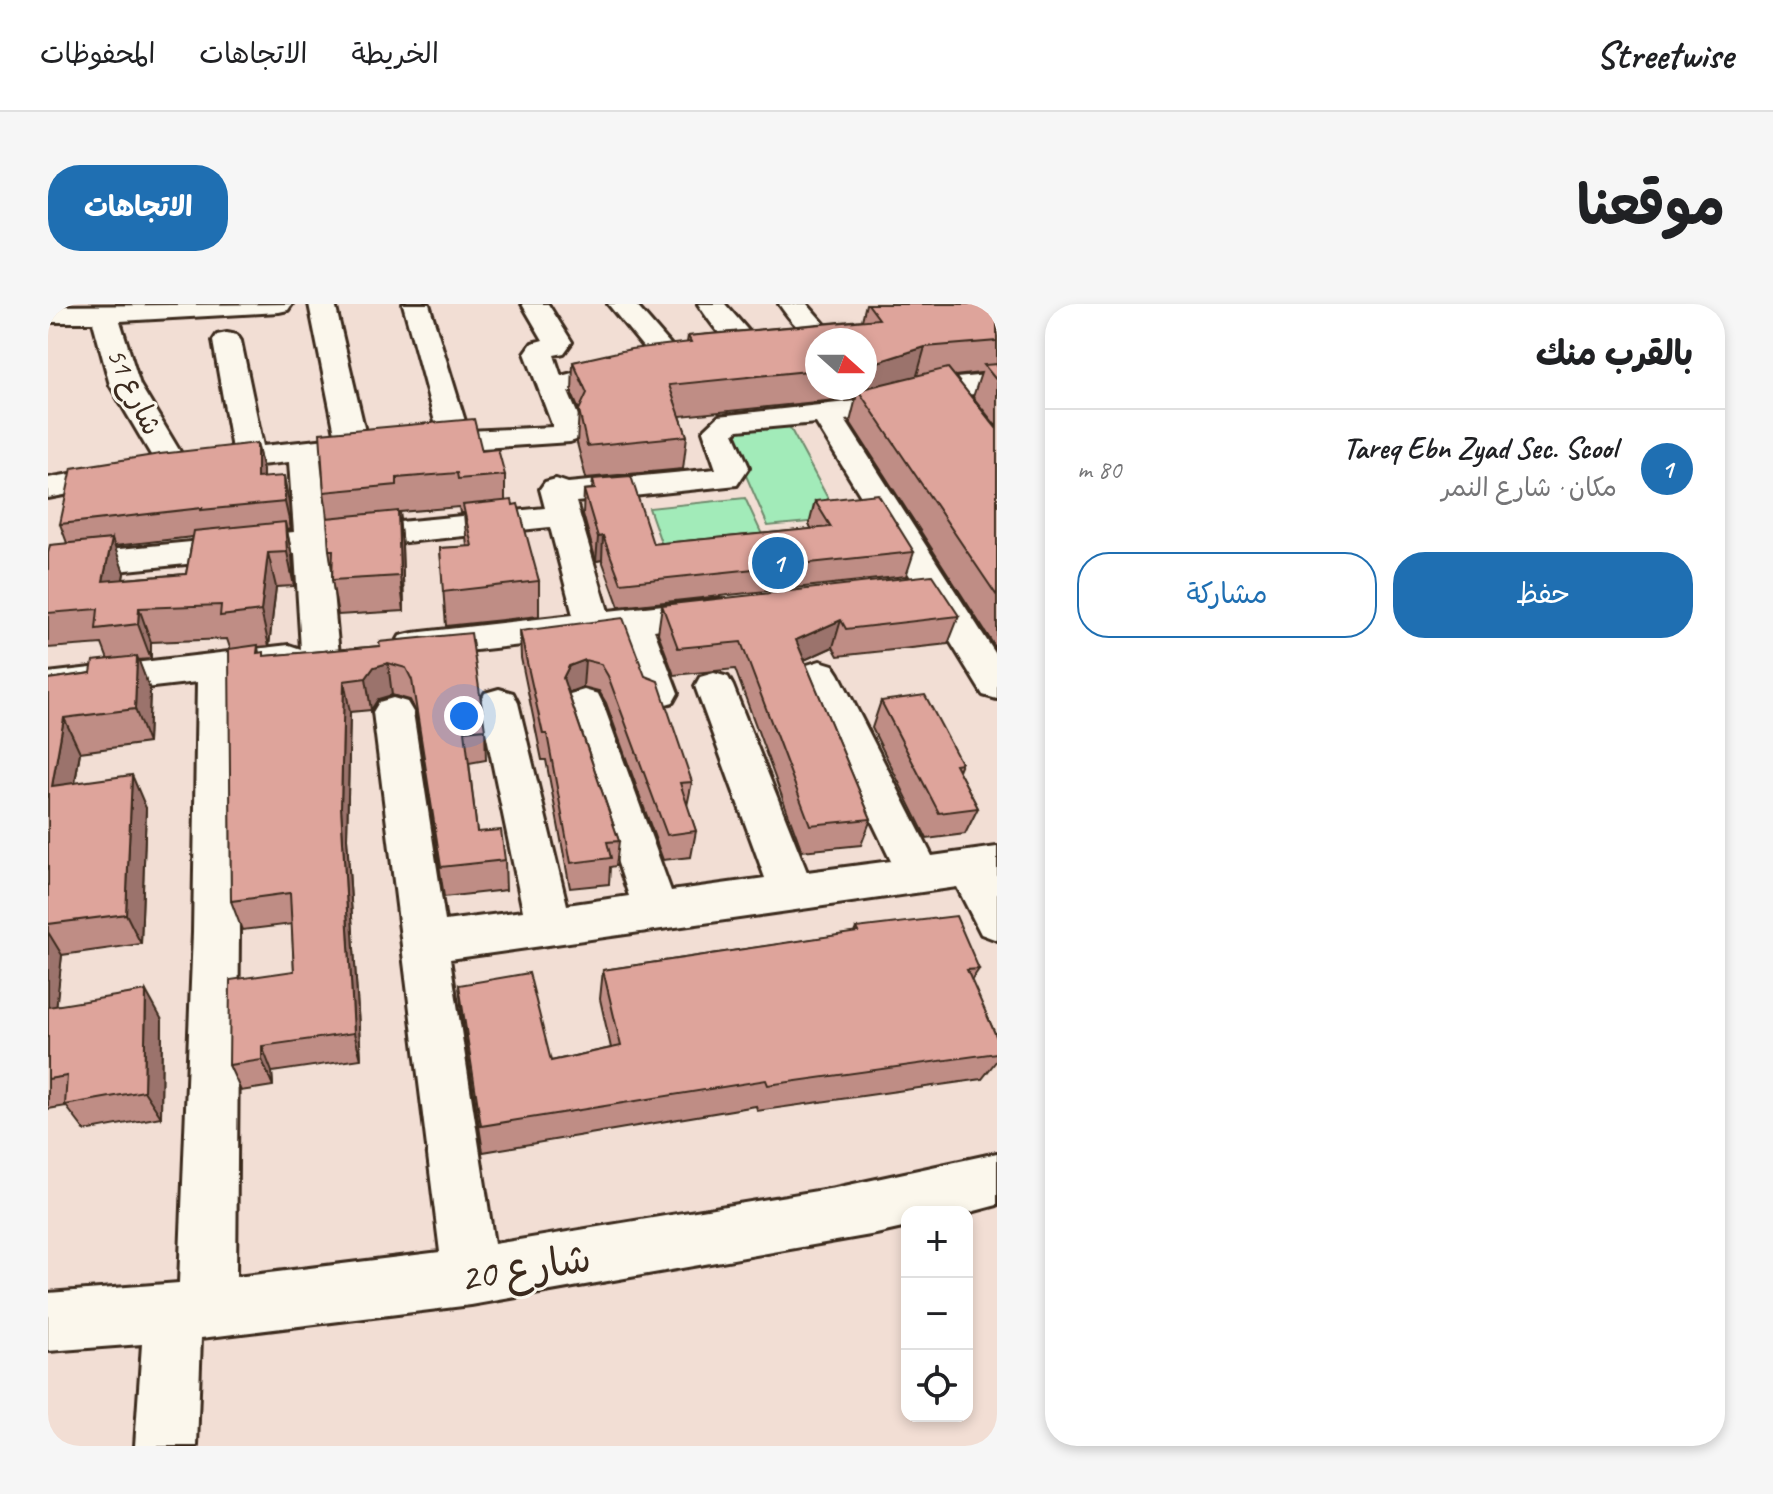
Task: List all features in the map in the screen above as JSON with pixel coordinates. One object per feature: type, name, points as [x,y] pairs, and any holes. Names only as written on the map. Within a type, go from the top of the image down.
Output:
[{"type":"street","points":[[48,314],[104,314],[279,304]]},
{"type":"street","points":[[322,304],[353,446]]},
{"type":"street","points":[[416,304],[455,440]]},
{"type":"street","points":[[48,488],[172,465],[249,455],[353,446],[559,436],[568,431],[538,356],[542,349],[554,347],[558,342],[535,304]]},
{"type":"street","points":[[621,304],[667,358]]},
{"type":"street","points":[[711,304],[779,335]]},
{"type":"street","points":[[779,335],[792,304]]},
{"type":"street","name":"شارع 51","points":[[104,314],[125,385],[172,465]]},
{"type":"street","points":[[551,387],[667,358],[845,323]]},
{"type":"street","points":[[227,341],[249,455]]},
{"type":"street","points":[[48,567],[311,541],[726,478],[733,471],[718,431],[724,424],[870,408],[916,391],[956,399],[997,383]]},
{"type":"street","points":[[825,413],[997,686]]},
{"type":"street","points":[[542,437],[594,625]]},
{"type":"street","points":[[304,450],[311,541],[350,652]]},
{"type":"street","points":[[890,592],[936,586]]},
{"type":"street","points":[[48,686],[754,607]]},
{"type":"street","points":[[632,620],[659,693]]},
{"type":"street","points":[[166,1446],[190,1313],[216,933],[216,667]]},
{"type":"street","points":[[820,674],[919,874]]},
{"type":"street","points":[[714,686],[792,892]]},
{"type":"street","points":[[499,703],[549,926]]},
{"type":"street","points":[[584,704],[656,911]]},
{"type":"street","points":[[393,712],[471,1277]]},
{"type":"street","points":[[425,943],[983,866],[997,921]]},
{"type":"street","name":"شارع 20","points":[[48,1322],[190,1313],[471,1277],[852,1212],[997,1179]]},
{"type":"green space","points":[[789,426],[839,519],[768,526],[727,432]]},
{"type":"green space","points":[[745,498],[766,543],[664,551],[649,508]]},
{"type":"building","points":[[868,304],[997,304],[997,341],[925,347],[877,362],[877,328],[805,328],[805,371],[669,385],[687,436],[587,446],[579,410],[587,393],[573,362],[631,349],[691,342],[688,336],[879,319]]},
{"type":"building","points":[[997,364],[997,381],[984,365]]},
{"type":"building","points":[[948,368],[997,429],[997,596],[865,400],[877,400],[877,385]]},
{"type":"building","points":[[474,419],[482,451],[498,449],[505,475],[458,479],[457,473],[397,478],[397,485],[324,492],[320,433]]},
{"type":"building","points":[[257,443],[257,478],[284,476],[285,502],[60,524],[72,468]]},
{"type":"building","points":[[631,476],[653,544],[831,527],[815,501],[878,494],[914,552],[621,583],[603,536],[598,537],[584,490],[595,489],[593,479]]},
{"type":"building","points":[[512,500],[513,505],[518,504],[539,581],[443,592],[440,548],[472,546],[463,505]]},
{"type":"building","points":[[398,511],[400,576],[332,580],[333,550],[329,550],[327,518]]},
{"type":"building","points":[[285,522],[287,552],[268,553],[261,611],[220,616],[221,605],[139,608],[138,624],[96,629],[98,609],[48,613],[50,545],[112,539],[103,581],[186,574],[194,531]]},
{"type":"building","points":[[932,575],[959,616],[846,629],[841,620],[796,640],[871,819],[810,825],[741,642],[678,648],[662,605]]},
{"type":"building","points":[[623,618],[645,676],[658,681],[692,782],[680,783],[696,831],[667,835],[608,676],[601,664],[585,660],[569,666],[563,678],[619,841],[607,842],[611,858],[571,863],[547,734],[543,734],[520,631]]},
{"type":"building","points":[[471,633],[485,729],[465,731],[477,832],[501,830],[505,860],[441,867],[412,680],[406,668],[388,663],[374,667],[366,678],[344,681],[341,807],[354,1033],[262,1046],[262,1060],[229,1065],[230,980],[294,971],[290,893],[231,901],[229,649],[258,645],[257,653],[264,652],[264,656],[380,646],[379,642]]},
{"type":"building","points":[[137,656],[135,709],[64,718],[52,786],[132,775],[126,914],[48,924],[48,679],[91,673],[93,661]]},
{"type":"building","points":[[925,695],[961,763],[955,764],[978,808],[939,813],[881,701]]},
{"type":"building","points":[[956,916],[979,969],[967,970],[997,1038],[997,1053],[768,1085],[766,1080],[481,1126],[459,985],[529,973],[551,1061],[621,1046],[603,970],[858,932],[856,928]]},
{"type":"building","points":[[146,991],[144,1091],[65,1105],[67,1076],[48,1079],[48,1007]]},
{"type":"place","name":"Tareq Ebn Zyad Sec. Scool","points":[[778,563]]}]
